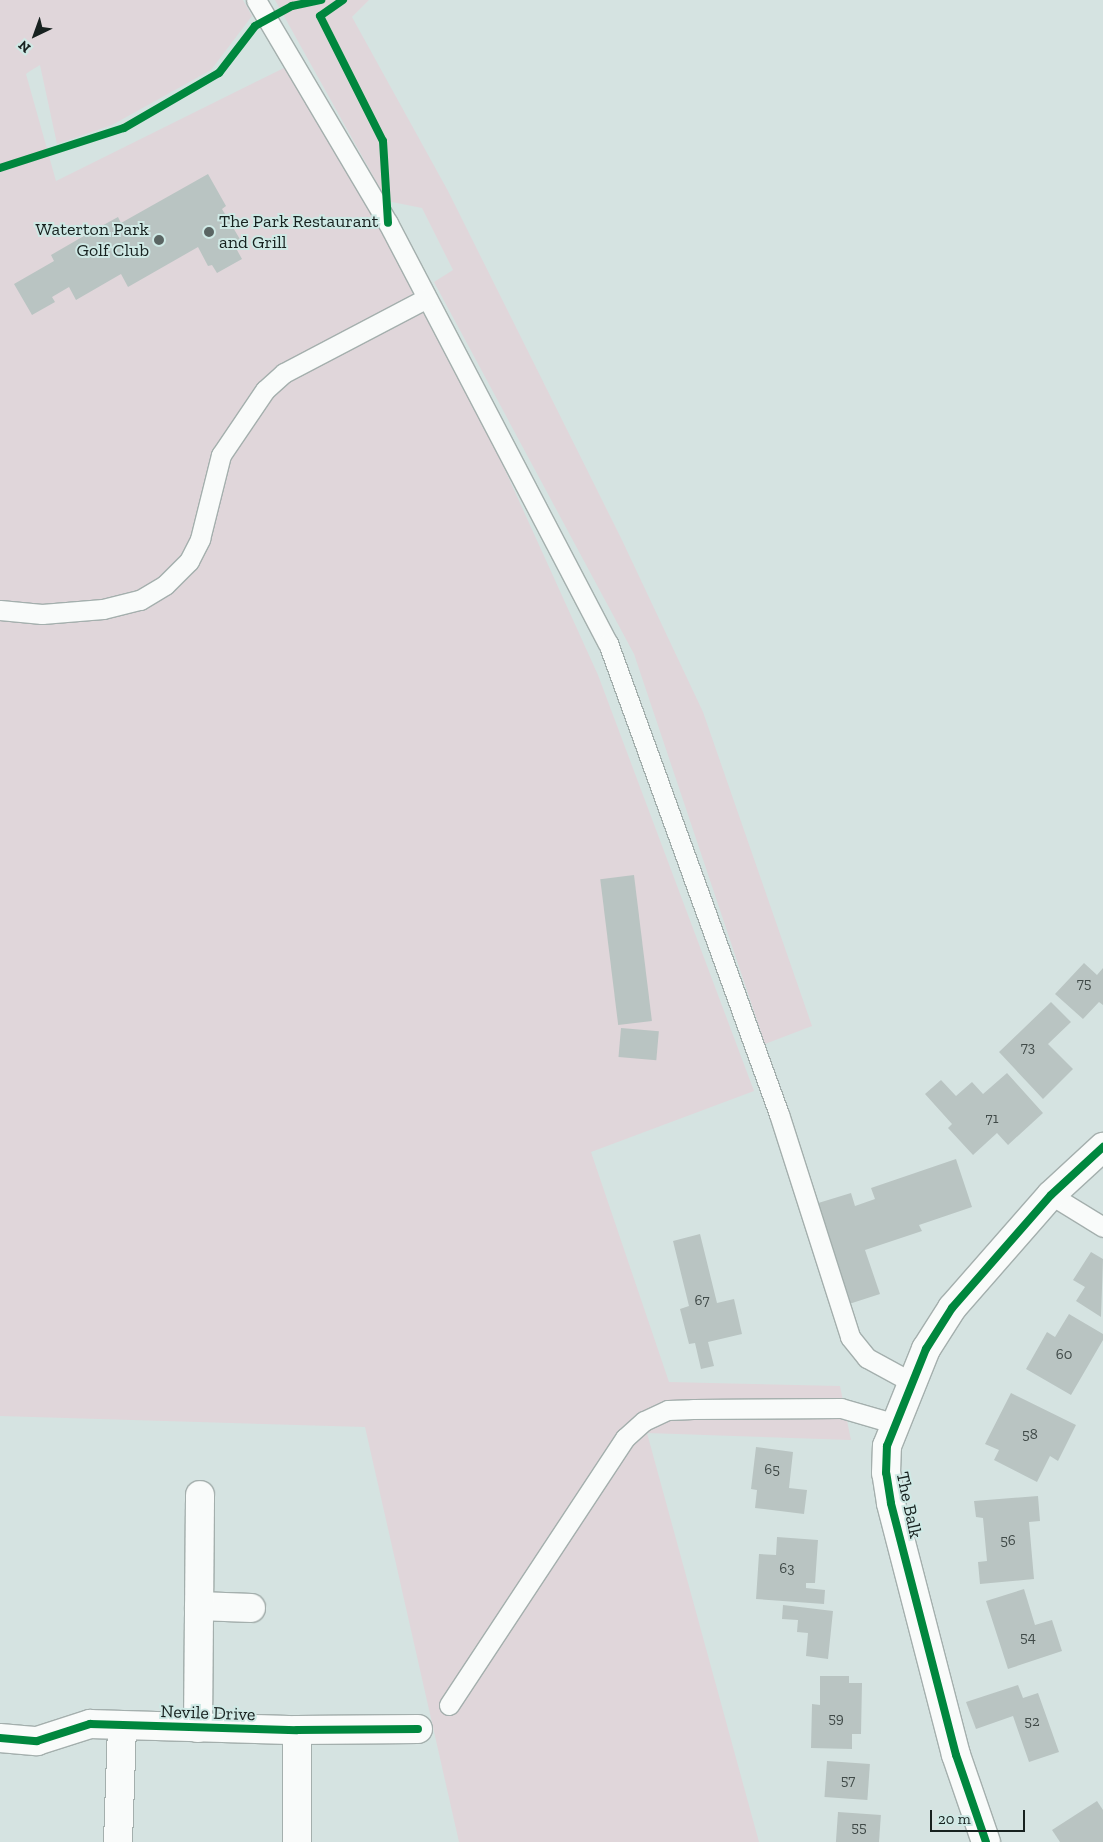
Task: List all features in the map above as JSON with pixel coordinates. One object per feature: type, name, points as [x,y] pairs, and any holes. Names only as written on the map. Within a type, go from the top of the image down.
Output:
[{"type":"street","name":"The Balk","points":[[986,1842],[956,1755],[891,1503],[886,1473],[888,1446],[926,1349],[952,1308],[1051,1195],[1103,1147]]},
{"type":"street","points":[[198,1728],[200,1495]]},
{"type":"street","points":[[199,1606],[252,1608]]},
{"type":"street","name":"Nevile Drive","points":[[0,1738],[37,1741],[90,1724],[297,1730],[418,1729]]},
{"type":"street","points":[[118,1842],[122,1726]]},
{"type":"street","points":[[297,1730],[298,1842]]},
{"type":"lane","points":[[256,0],[388,224],[608,643],[780,1114],[850,1337],[867,1358],[913,1383]]},
{"type":"lane","points":[[0,610],[42,614],[103,609],[140,600],[165,585],[189,561],[200,539],[221,455],[266,390],[284,373],[427,298]]},
{"type":"lane","points":[[1051,1195],[1103,1227]]},
{"type":"lane","points":[[448,1704],[624,1438],[644,1421],[668,1410],[841,1408],[896,1424]]},
{"type":"shaded area","points":[[0,0],[243,0],[252,16],[211,70],[112,125],[57,144],[40,65],[26,74],[56,181],[292,64],[427,298],[598,675],[754,1091],[591,1152],[669,1382],[840,1386],[851,1440],[647,1433],[759,1842],[459,1842],[365,1427],[0,1416]]},
{"type":"shaded area","points":[[275,0],[369,0],[352,17],[448,191],[621,538],[703,712],[812,1026],[765,1044],[634,654],[434,282],[453,270],[422,208],[387,201]]},
{"type":"building","name":"Waterton Park Golf Club","points":[[208,174],[226,206],[222,209],[244,246],[237,250],[242,259],[217,273],[212,265],[208,266],[198,247],[128,287],[121,274],[76,300],[69,287],[52,297],[55,302],[32,315],[14,284],[54,261],[51,255],[89,233],[118,217],[121,223]]},
{"type":"building","points":[[634,875],[652,1021],[618,1025],[600,879]]},
{"type":"building","points":[[1084,963],[1097,975],[1103,968],[1103,1005],[1099,1002],[1083,1019],[1055,994]]},
{"type":"building","points":[[1051,1002],[1071,1022],[1048,1044],[1073,1069],[1043,1099],[999,1052]]},
{"type":"building","points":[[621,1028],[659,1031],[656,1060],[618,1057]]},
{"type":"building","points":[[1007,1073],[1043,1113],[1008,1145],[997,1133],[973,1155],[948,1128],[952,1124],[925,1094],[941,1080],[956,1096],[972,1082],[983,1094]]},
{"type":"building","points":[[956,1159],[972,1207],[919,1225],[922,1231],[865,1250],[880,1294],[849,1304],[815,1204],[851,1193],[855,1206],[875,1199],[871,1188]]},
{"type":"building","points":[[700,1234],[717,1303],[734,1299],[742,1334],[708,1342],[714,1366],[701,1369],[695,1343],[689,1344],[680,1309],[689,1306],[673,1241]]},
{"type":"building","points":[[1091,1252],[1103,1259],[1101,1317],[1076,1301],[1085,1287],[1073,1280]]},
{"type":"building","points":[[1069,1314],[1103,1334],[1103,1340],[1071,1395],[1026,1369],[1047,1332],[1055,1337]]},
{"type":"building","points":[[1011,1393],[1076,1425],[1058,1461],[1050,1456],[1037,1482],[994,1460],[999,1450],[985,1444]]},
{"type":"building","points":[[756,1447],[793,1452],[789,1488],[807,1490],[804,1514],[755,1508],[757,1490],[751,1489]]},
{"type":"building","points":[[1038,1496],[1040,1521],[1029,1522],[1034,1579],[980,1584],[978,1562],[987,1561],[983,1518],[976,1517],[974,1501]]},
{"type":"building","points":[[777,1537],[818,1540],[815,1583],[806,1583],[806,1588],[825,1590],[824,1604],[756,1599],[759,1554],[776,1555]]},
{"type":"building","points":[[1024,1589],[1035,1625],[1052,1620],[1062,1651],[1008,1669],[986,1601]]},
{"type":"building","points":[[783,1605],[833,1611],[828,1659],[806,1656],[808,1633],[797,1632],[798,1620],[782,1619]]},
{"type":"building","points":[[820,1676],[849,1676],[849,1683],[862,1683],[861,1734],[852,1734],[852,1749],[811,1748],[812,1704],[820,1705]]},
{"type":"building","points":[[1018,1685],[1023,1698],[1038,1693],[1059,1752],[1029,1762],[1013,1716],[976,1729],[966,1702]]},
{"type":"building","points":[[827,1761],[870,1764],[867,1800],[824,1797]]},
{"type":"building","points":[[1097,1801],[1103,1810],[1103,1842],[1060,1842],[1052,1830]]},
{"type":"building","points":[[838,1812],[881,1815],[879,1842],[836,1842]]},
{"type":"cycle path","points":[[0,168],[124,128],[219,73],[255,26],[292,6],[321,0]]},
{"type":"cycle path","points":[[343,0],[320,16],[383,141],[388,223]]},
{"type":"cycle path","points":[[986,1842],[956,1755],[891,1503],[886,1473],[887,1446],[926,1349],[952,1308],[1051,1195],[1103,1147]]},
{"type":"cycle path","points":[[0,1738],[37,1741],[90,1724],[297,1730],[418,1729]]},
{"type":"place","name":"The Park Restaurant and Grill","points":[[209,232]]},
{"type":"place","name":"Waterton Park Golf Club","points":[[159,240]]}]
